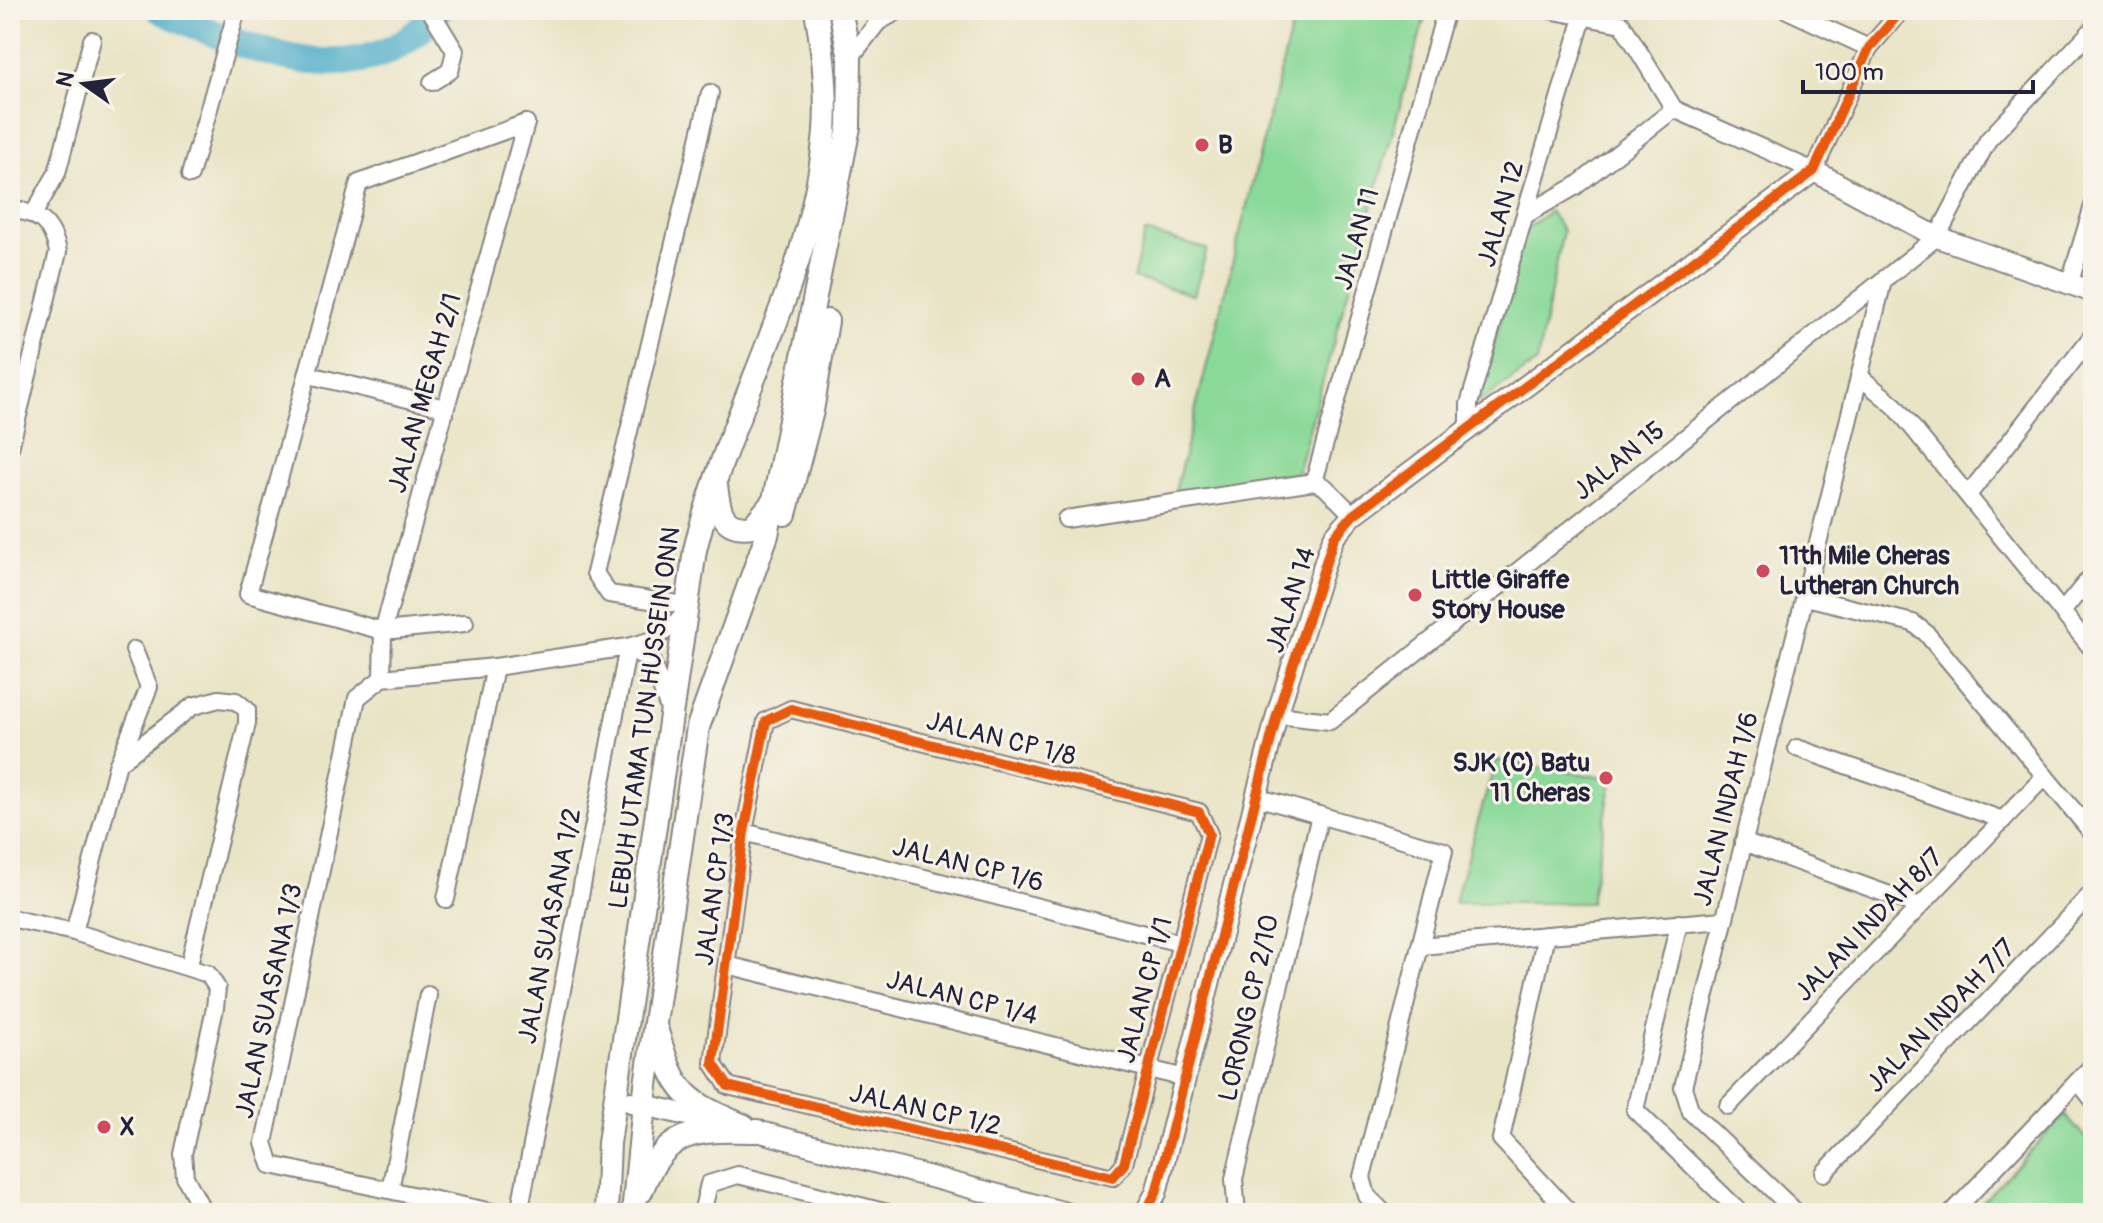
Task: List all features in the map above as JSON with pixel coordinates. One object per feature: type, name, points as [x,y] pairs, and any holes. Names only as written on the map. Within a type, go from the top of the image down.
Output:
[{"type":"main road","name":"LEBUH UTAMA TUN HUSSEIN ONN","points":[[606,1213],[609,1143],[684,610],[706,507],[781,311],[808,221],[825,131],[823,48],[816,10]]},
{"type":"main road","name":"LEBUH UTAMA TUN HUSSEIN ONN","points":[[634,1213],[637,1103],[655,1023],[692,755],[705,703],[751,585],[777,495],[849,127],[850,58],[846,12]]},
{"type":"main road","points":[[705,703],[736,661],[796,483],[828,314],[818,290]]},
{"type":"main road","points":[[716,480],[718,507],[724,521],[732,527],[753,526],[777,495]]},
{"type":"main road","points":[[608,1186],[613,1177],[620,1121],[637,1103],[625,1085],[633,1030],[630,1001]]},
{"type":"main road","points":[[655,1023],[676,1085],[691,1101],[757,1131]]},
{"type":"main road","points":[[634,1213],[659,1156],[671,1143],[703,1130],[757,1131]]},
{"type":"street","points":[[430,10],[455,51],[450,71],[432,82]]},
{"type":"street","points":[[850,58],[878,22],[900,10]]},
{"type":"street","name":"JALAN 11","points":[[1314,482],[1446,10]]},
{"type":"street","points":[[1549,10],[1626,17],[1674,109],[1814,171],[1937,237],[2093,292]]},
{"type":"street","points":[[1787,10],[1869,48]]},
{"type":"street","points":[[1814,171],[1869,48],[1902,10]]},
{"type":"street","points":[[823,48],[829,31],[846,12]]},
{"type":"street","name":"JALAN 12","points":[[1469,428],[1469,404],[1584,14]]},
{"type":"street","points":[[190,175],[235,18]]},
{"type":"street","points":[[1937,237],[1988,140],[2093,29]]},
{"type":"street","points":[[34,213],[57,173],[92,40]]},
{"type":"street","points":[[684,610],[609,594],[595,573],[710,93]]},
{"type":"street","points":[[1527,214],[1576,186],[1674,109]]},
{"type":"street","name":"JALAN MEGAH 2/1","points":[[309,375],[359,183],[526,123],[383,631],[382,678]]},
{"type":"street","name":"JALAN 14","points":[[1145,1213],[1156,1193],[1277,715],[1334,537],[1353,515],[1814,171]]},
{"type":"street","points":[[2069,285],[2093,206]]},
{"type":"street","points":[[10,208],[34,213],[53,229],[58,252],[10,448]]},
{"type":"street","name":"JALAN 15","points":[[1277,715],[1330,721],[1937,237]]},
{"type":"street","name":"JALAN INDAH 1/6","points":[[1797,1213],[1691,1112],[1683,1087],[1883,281]]},
{"type":"street","points":[[1968,495],[2093,335]]},
{"type":"street","points":[[445,408],[309,375],[248,594],[383,631],[465,623]]},
{"type":"street","points":[[1859,376],[1895,406],[2093,650]]},
{"type":"street","points":[[1066,519],[1314,482],[1325,487],[1353,515]]},
{"type":"street","points":[[2062,612],[2093,574]]},
{"type":"street","points":[[1806,597],[1913,623],[1926,633],[2093,834]]},
{"type":"street","points":[[382,678],[495,667],[628,647],[656,639],[684,610]]},
{"type":"street","points":[[628,647],[652,662],[671,717]]},
{"type":"street","name":"JALAN SUASANA 1/2","points":[[519,1213],[628,647]]},
{"type":"street","points":[[74,932],[118,763],[149,687],[134,650]]},
{"type":"street","points":[[446,899],[495,667]]},
{"type":"street","name":"JALAN SUASANA 1/3","points":[[382,678],[357,698],[264,1143],[271,1165],[497,1213]]},
{"type":"street","points":[[118,763],[193,706],[219,699],[236,701],[247,710],[247,723],[189,965]]},
{"type":"street","name":"JALAN CP 1/8","points":[[791,709],[1199,812]]},
{"type":"street","name":"JALAN CP 1/3","points":[[728,1086],[713,1063],[744,832],[766,721],[791,709]]},
{"type":"street","points":[[1797,748],[2003,820]]},
{"type":"street","name":"JALAN INDAH 8/7","points":[[1728,1106],[2045,776]]},
{"type":"street","points":[[1256,797],[1444,851],[1362,1177],[1367,1196],[1384,1213]]},
{"type":"street","name":"JALAN CP 1/1","points":[[1113,1177],[1124,1164],[1209,834],[1199,812]]},
{"type":"street","name":"LORONG CP 2/10","points":[[1237,1213],[1234,1179],[1320,815]]},
{"type":"street","name":"JALAN CP 1/6","points":[[744,832],[1180,943]]},
{"type":"street","points":[[1743,842],[1920,906]]},
{"type":"street","name":"JALAN INDAH 7/7","points":[[1824,1173],[2093,892]]},
{"type":"street","points":[[10,918],[74,932],[189,965],[208,974],[217,988],[183,1154],[185,1177],[204,1213]]},
{"type":"street","points":[[1420,946],[1723,920]]},
{"type":"street","points":[[1679,923],[1635,1110],[1741,1213]]},
{"type":"street","points":[[1546,935],[1501,1139],[1570,1213]]},
{"type":"street","name":"JALAN CP 1/4","points":[[727,965],[1185,1078]]},
{"type":"street","points":[[390,1190],[428,995]]},
{"type":"street","points":[[1952,1213],[2093,1065]]},
{"type":"street","points":[[2078,1081],[2093,1100]]},
{"type":"street","name":"JALAN CP 1/2","points":[[728,1086],[1113,1177]]},
{"type":"street","points":[[637,1103],[757,1131],[1066,1213]]},
{"type":"street","points":[[702,1213],[709,1184],[738,1175],[841,1207],[888,1213]]},
{"type":"green space","points":[[1296,10],[1427,10],[1297,473],[1173,499]]},
{"type":"green space","points":[[1550,211],[1563,231],[1537,362],[1478,403],[1525,230]]},
{"type":"green space","points":[[1145,232],[1207,249],[1194,295],[1133,278]]},
{"type":"green space","points":[[1496,760],[1612,779],[1590,903],[1454,903]]},
{"type":"green space","points":[[2065,1114],[2093,1147],[2093,1213],[1972,1213]]},
{"type":"waterway","points":[[161,10],[268,52],[305,60],[341,62],[376,55],[409,39],[438,10]]},
{"type":"cycle path","points":[[1145,1213],[1156,1193],[1277,715],[1334,537],[1353,515],[1814,171],[1869,48],[1902,10]]},
{"type":"cycle path","points":[[791,709],[1199,812],[1209,834],[1124,1164],[1113,1177],[728,1086],[713,1063],[744,832],[766,721],[791,709]]},
{"type":"place","name":"B","points":[[1202,145]]},
{"type":"place","name":"A","points":[[1138,379]]},
{"type":"place","name":"11th Mile Cheras Lutheran Church","points":[[1763,571]]},
{"type":"place","name":"Little Giraffe Story House","points":[[1415,595]]},
{"type":"place","name":"SJK (C) Batu 11 Cheras","points":[[1606,778]]},
{"type":"place","name":"X","points":[[104,1127]]}]
